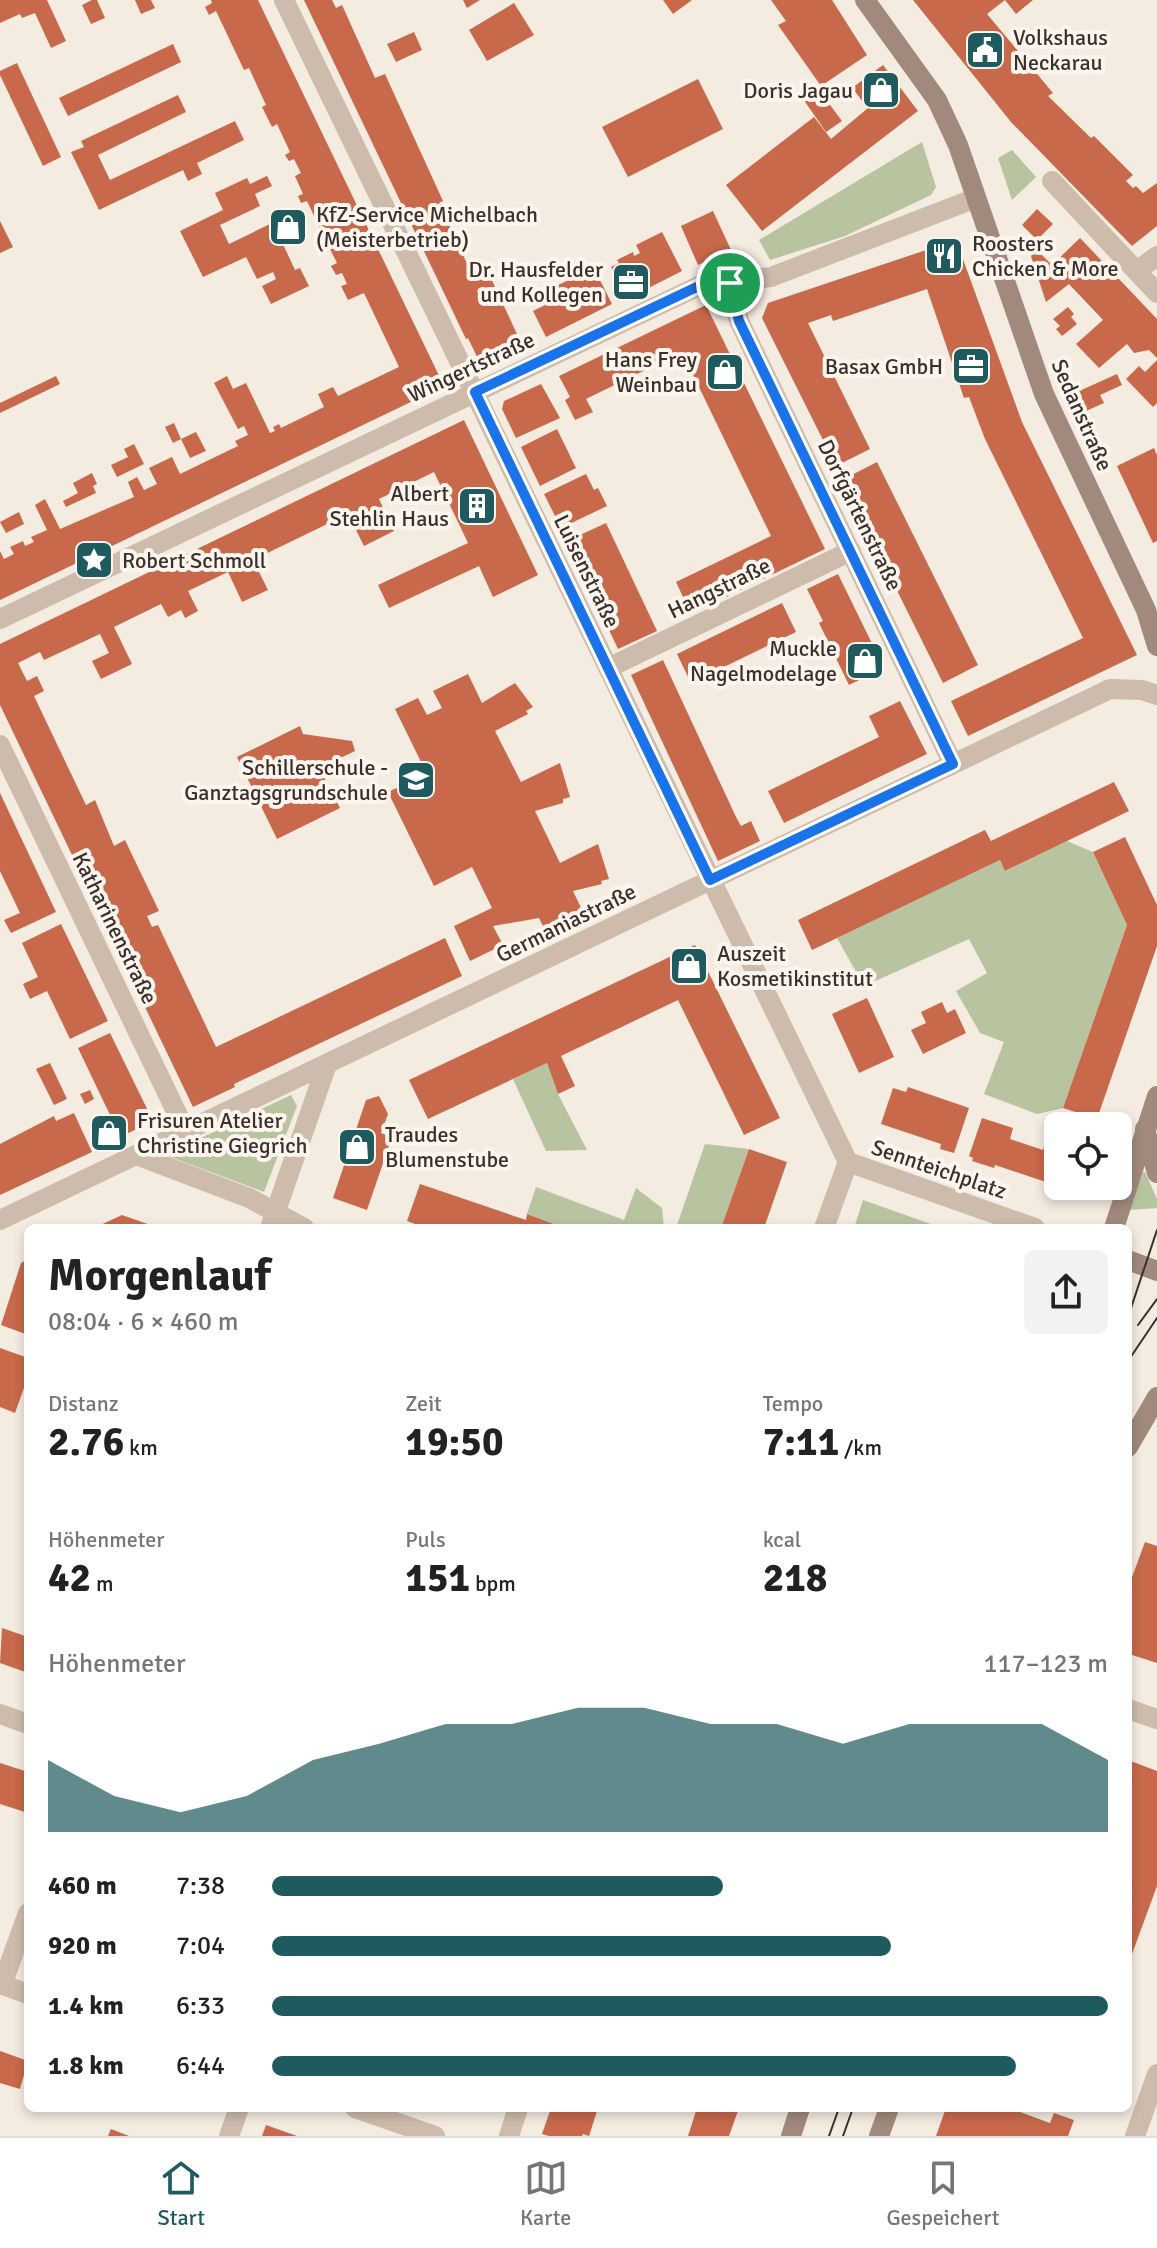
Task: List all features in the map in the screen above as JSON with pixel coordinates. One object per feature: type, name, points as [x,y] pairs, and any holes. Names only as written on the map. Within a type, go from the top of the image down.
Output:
[{"type":"street","name":"Luisenstraße","points":[[284,0],[848,1162]]},
{"type":"street","name":"Sedanstraße","points":[[865,0],[937,100],[958,145],[1044,394],[1154,627],[1157,646]]},
{"type":"street","points":[[1052,181],[1157,293]]},
{"type":"street","name":"Wingertstraße","points":[[0,619],[701,285],[771,277],[976,198]]},
{"type":"street","points":[[1137,271],[1157,256]]},
{"type":"street","name":"Dorfgärtenstraße","points":[[730,283],[739,321],[953,764]]},
{"type":"street","name":"Hangstraße","points":[[608,668],[851,551]]},
{"type":"street","name":"Germaniastraße","points":[[0,1220],[1110,689],[1142,690],[1157,695]]},
{"type":"street","name":"Katharinenstraße","points":[[0,745],[186,1132]]},
{"type":"street","points":[[136,1155],[249,1198],[273,1220],[327,1064]]},
{"type":"street","points":[[1115,1224],[1157,1096]]},
{"type":"street","points":[[1145,1129],[1157,1173]]},
{"type":"street","name":"Sennteichplatz","points":[[825,1224],[848,1162],[1024,1224]]},
{"type":"street","points":[[1132,1262],[1157,1271]]},
{"type":"street","points":[[1132,1440],[1157,1397]]},
{"type":"street","points":[[1132,1710],[1157,1719]]},
{"type":"street","points":[[0,1714],[24,1723]]},
{"type":"street","points":[[24,1924],[1,1984],[24,1993]]},
{"type":"street","points":[[1135,2136],[1157,2074]]},
{"type":"street","points":[[229,2136],[238,2112]]},
{"type":"street","points":[[366,2112],[435,2136]]},
{"type":"street","points":[[509,2136],[517,2112]]},
{"type":"street","points":[[791,2136],[799,2112]]},
{"type":"street","points":[[879,2136],[888,2112]]},
{"type":"green space","points":[[922,142],[936,187],[931,195],[845,236],[770,260],[759,240]]},
{"type":"green space","points":[[1012,150],[1036,177],[1012,200],[998,158]]},
{"type":"green space","points":[[1067,841],[1093,852],[1127,925],[1063,1108],[1037,1114],[984,1094],[1004,1042],[980,1033],[956,991],[987,973],[969,939],[864,986],[837,938],[1000,860],[1006,871]]},
{"type":"green space","points":[[547,1063],[558,1094],[587,1150],[546,1151],[513,1079]]},
{"type":"green space","points":[[291,1095],[297,1106],[264,1192],[165,1155]]},
{"type":"green space","points":[[705,1144],[749,1149],[722,1224],[677,1224]]},
{"type":"green space","points":[[1143,1172],[1157,1199],[1157,1208],[1129,1210]]},
{"type":"green space","points":[[536,1187],[624,1220],[636,1188],[662,1208],[664,1224],[555,1224],[527,1214]]},
{"type":"green space","points":[[863,1200],[931,1224],[855,1224]]},
{"type":"building","points":[[0,0],[47,0],[66,41],[51,48],[35,13],[22,18],[20,14],[0,23]]},
{"type":"building","points":[[97,0],[105,18],[91,24],[82,5]]},
{"type":"building","points":[[135,0],[151,0],[155,8],[141,14]]},
{"type":"building","points":[[211,0],[258,0],[444,386],[0,600],[0,551],[4,559],[14,554],[10,547],[23,541],[25,546],[34,542],[31,537],[47,530],[35,505],[45,499],[60,529],[134,497],[128,482],[137,477],[144,490],[157,484],[149,468],[172,457],[180,474],[238,446],[235,441],[248,435],[244,426],[238,429],[214,383],[227,376],[233,389],[246,383],[270,433],[279,424],[281,428],[324,407],[318,394],[333,387],[338,396],[399,367],[364,293],[348,300],[341,286],[347,284],[342,273],[336,275],[331,266],[337,263],[328,245],[323,247],[319,237],[323,235],[307,201],[301,203],[298,196],[303,194],[295,176],[301,173],[294,159],[289,161],[285,155],[290,152],[277,124],[272,127],[262,107],[266,105],[249,68],[244,70],[216,11],[209,15],[205,7],[212,3]]},
{"type":"building","points":[[304,0],[332,0],[336,8],[342,5],[375,78],[385,74],[443,201],[439,203],[475,281],[489,274],[524,349],[491,365],[479,361]]},
{"type":"building","points":[[463,0],[480,0],[467,8]]},
{"type":"building","points":[[663,0],[692,0],[673,14]]},
{"type":"building","points":[[771,0],[832,0],[867,55],[821,86],[778,25],[786,21]]},
{"type":"building","points":[[913,0],[1005,0],[987,14],[1053,93],[1048,96],[1133,175],[1126,181],[1133,188],[1136,186],[1143,193],[1157,183],[1157,226],[1132,246],[1011,122]]},
{"type":"building","points":[[1005,0],[1033,0],[1016,14]]},
{"type":"building","points":[[514,3],[534,35],[487,61],[469,30]]},
{"type":"building","points":[[414,32],[422,50],[396,62],[387,44]]},
{"type":"building","points":[[173,44],[181,62],[68,116],[59,98]]},
{"type":"building","points":[[17,63],[61,157],[43,166],[0,75],[0,71]]},
{"type":"building","points":[[883,65],[918,111],[762,231],[726,185],[814,117],[831,139],[868,108],[852,88]]},
{"type":"building","points":[[698,79],[723,129],[628,177],[602,127]]},
{"type":"building","points":[[816,86],[842,121],[826,132],[801,96]]},
{"type":"building","points":[[178,95],[186,112],[98,155],[110,180],[235,121],[244,140],[197,163],[202,174],[188,181],[183,170],[99,210],[71,152],[84,147],[81,141]]},
{"type":"building","points":[[267,176],[272,186],[255,194],[260,206],[220,225],[229,244],[299,210],[307,228],[281,240],[295,270],[300,268],[309,286],[271,304],[262,286],[276,279],[273,272],[257,279],[246,257],[203,277],[180,231],[223,210],[215,193],[247,178],[250,184]]},
{"type":"building","points":[[1037,209],[1053,224],[1037,240],[1022,225]]},
{"type":"building","points":[[713,211],[731,250],[698,265],[681,226]]},
{"type":"building","points":[[0,221],[13,247],[0,253]]},
{"type":"building","points":[[662,232],[682,271],[627,299],[611,267],[619,263],[617,260],[633,252],[634,256],[640,253],[636,245]]},
{"type":"building","points":[[1080,238],[1157,319],[1157,358],[1149,350],[1134,353],[1127,344],[1099,368],[1076,344],[1103,320],[1069,284],[1046,302],[1031,256],[1037,250],[1052,265]]},
{"type":"building","points":[[956,240],[1022,422],[1137,655],[968,736],[951,701],[1083,638],[985,439],[969,397],[964,398],[927,289],[833,321],[831,315],[808,323],[870,449],[836,466],[762,318],[768,303]]},
{"type":"building","points":[[594,268],[612,304],[546,337],[533,311],[559,298],[554,287]]},
{"type":"building","points":[[706,305],[825,549],[691,614],[676,582],[771,536],[682,352],[586,399],[593,412],[575,420],[565,400],[570,397],[559,376]]},
{"type":"building","points":[[1068,307],[1077,324],[1062,336],[1056,329],[1060,326],[1053,319]]},
{"type":"building","points":[[1157,360],[1157,403],[1153,407],[1126,379],[1139,366],[1145,372]]},
{"type":"building","points":[[1117,374],[1122,385],[1100,395],[1104,403],[1086,411],[1077,392]]},
{"type":"building","points":[[56,376],[60,384],[0,413],[0,403]]},
{"type":"building","points":[[541,384],[560,418],[516,438],[502,409],[504,401]]},
{"type":"building","points":[[464,420],[538,575],[493,597],[479,566],[389,608],[378,585],[468,543],[434,472],[379,499],[394,531],[364,546],[348,514],[253,560],[268,590],[242,602],[228,572],[188,591],[198,611],[185,618],[181,610],[168,617],[161,604],[114,627],[132,664],[101,679],[92,661],[109,653],[100,634],[44,660],[40,652],[18,663],[27,681],[37,676],[44,691],[34,696],[86,805],[95,800],[114,846],[125,840],[159,911],[147,916],[152,927],[158,925],[216,1047],[445,938],[462,976],[234,1084],[235,1087],[193,1107],[0,705],[0,644]]},
{"type":"building","points":[[174,423],[181,439],[173,443],[165,427]]},
{"type":"building","points":[[557,429],[576,468],[540,486],[521,447]]},
{"type":"building","points":[[196,432],[206,451],[190,458],[181,439]]},
{"type":"building","points":[[134,444],[144,464],[117,477],[111,465],[128,457],[124,449]]},
{"type":"building","points":[[1154,448],[1157,455],[1157,541],[1153,543],[1117,466]]},
{"type":"building","points":[[877,462],[978,665],[943,683],[842,480]]},
{"type":"building","points":[[92,473],[97,484],[93,486],[96,493],[66,507],[63,501],[78,493],[73,483]]},
{"type":"building","points":[[586,474],[607,506],[561,528],[544,494]]},
{"type":"building","points":[[19,512],[24,524],[6,533],[0,522]]},
{"type":"building","points":[[606,523],[657,631],[618,649],[567,541]]},
{"type":"building","points":[[838,574],[884,668],[849,685],[819,623],[823,621],[807,589]]},
{"type":"building","points":[[782,603],[796,632],[691,683],[677,654]]},
{"type":"building","points":[[663,660],[736,817],[741,826],[751,821],[760,841],[718,861],[631,675]]},
{"type":"building","points":[[468,674],[482,703],[515,683],[533,707],[526,711],[528,714],[495,731],[521,782],[560,763],[570,797],[563,799],[563,803],[535,811],[560,863],[598,844],[609,879],[601,881],[602,884],[573,891],[584,914],[546,932],[539,918],[493,926],[503,945],[470,961],[454,926],[492,908],[472,867],[434,886],[388,792],[427,774],[395,709],[418,698],[427,715],[442,708],[433,691]]},
{"type":"building","points":[[900,701],[927,754],[784,823],[768,791],[879,737],[869,716]]},
{"type":"building","points":[[300,726],[303,734],[352,741],[355,751],[319,768],[340,808],[277,839],[237,757]]},
{"type":"building","points":[[1114,782],[1129,811],[1005,871],[1000,860],[812,950],[798,920],[985,830],[991,841]]},
{"type":"building","points":[[0,793],[56,912],[11,933],[4,920],[20,913],[0,871]]},
{"type":"building","points":[[1125,837],[1157,905],[1157,946],[1099,1112],[1075,1112],[1063,1108],[1127,925],[1093,852]]},
{"type":"building","points":[[61,924],[108,1021],[70,1039],[47,991],[30,999],[23,984],[38,977],[22,943]]},
{"type":"building","points":[[695,945],[780,1118],[744,1135],[678,1000],[561,1056],[575,1086],[558,1094],[547,1063],[428,1119],[409,1080]]},
{"type":"building","points":[[867,998],[894,1057],[859,1073],[832,1014]]},
{"type":"building","points":[[942,1002],[947,1013],[955,1009],[966,1033],[923,1054],[911,1030],[926,1023],[921,1012]]},
{"type":"building","points":[[110,1033],[153,1121],[102,1146],[91,1125],[110,1115],[78,1048]]},
{"type":"building","points":[[50,1063],[67,1099],[54,1105],[36,1069]]},
{"type":"building","points":[[908,1087],[969,1108],[954,1153],[940,1149],[941,1144],[881,1124],[893,1088],[906,1092]]},
{"type":"building","points":[[90,1090],[94,1099],[85,1104],[80,1094]]},
{"type":"building","points":[[379,1096],[388,1114],[381,1133],[392,1137],[367,1210],[333,1198],[366,1100]]},
{"type":"building","points":[[74,1113],[92,1152],[0,1195],[0,1144],[54,1116],[56,1121]]},
{"type":"building","points":[[982,1118],[1013,1128],[1010,1139],[1043,1150],[1044,1146],[1044,1181],[995,1165],[994,1168],[972,1161],[973,1158],[969,1156]]},
{"type":"building","points":[[749,1149],[787,1162],[765,1224],[722,1224]]},
{"type":"building","points":[[420,1184],[526,1220],[527,1214],[554,1224],[415,1224],[407,1221]]},
{"type":"building","points":[[122,1215],[148,1224],[103,1224]]},
{"type":"building","points":[[24,1261],[24,1334],[1,1325]]},
{"type":"building","points":[[0,1348],[24,1357],[24,1388],[15,1413],[0,1407]]},
{"type":"building","points":[[1145,1542],[1157,1546],[1157,1663],[1132,1655],[1132,1577]]},
{"type":"building","points":[[2,1628],[24,1636],[24,1672],[0,1663]]},
{"type":"building","points":[[1132,1762],[1157,1771],[1157,1886],[1132,1954]]},
{"type":"building","points":[[0,1763],[24,1771],[24,1812],[0,1804]]},
{"type":"building","points":[[0,2051],[24,2060],[20,2089],[0,2083]]},
{"type":"building","points":[[550,2112],[597,2112],[589,2136],[542,2134]]},
{"type":"building","points":[[696,2112],[738,2112],[729,2136],[688,2136]]},
{"type":"building","points":[[945,2112],[1020,2112],[1050,2123],[1054,2113],[1074,2120],[1068,2136],[936,2136]]},
{"type":"building","points":[[266,2125],[297,2136],[262,2136]]},
{"type":"building","points":[[111,2129],[129,2136],[108,2136]]},
{"type":"tram line","points":[[1132,1305],[1157,1230]]},
{"type":"tram line","points":[[1138,1325],[1157,1299]]},
{"type":"tram line","points":[[1132,1355],[1157,1318]]},
{"type":"tram line","points":[[829,2136],[838,2112]]},
{"type":"tram line","points":[[843,2136],[852,2112]]},
{"type":"place","name":"Volkshaus Neckarau","points":[[985,50]]},
{"type":"place","name":"Doris Jagau","points":[[881,90]]},
{"type":"place","name":"KfZ-Service Michelbach (Meisterbetrieb)","points":[[288,227]]},
{"type":"place","name":"Roosters Chicken & More","points":[[944,256]]},
{"type":"place","name":"Dr. Hausfelder und Kollegen","points":[[631,282]]},
{"type":"place","name":"Basax GmbH","points":[[971,366]]},
{"type":"place","name":"Hans Frey Weinbau","points":[[725,372]]},
{"type":"place","name":"Albert Stehlin Haus","points":[[477,506]]},
{"type":"place","name":"Robert Schmoll","points":[[94,560]]},
{"type":"place","name":"Muckle Nagelmodelage","points":[[865,661]]},
{"type":"place","name":"Schillerschule - Ganztagsgrundschule","points":[[416,780]]},
{"type":"place","name":"Auszeit Kosmetikinstitut","points":[[689,966]]},
{"type":"place","name":"Frisuren Atelier Christine Giegrich","points":[[109,1133]]},
{"type":"place","name":"Traudes Blumenstube","points":[[357,1147]]},
{"type":"route","points":[[730,283],[739,321],[953,764],[710,880],[475,392],[701,285],[730,283]]}]
